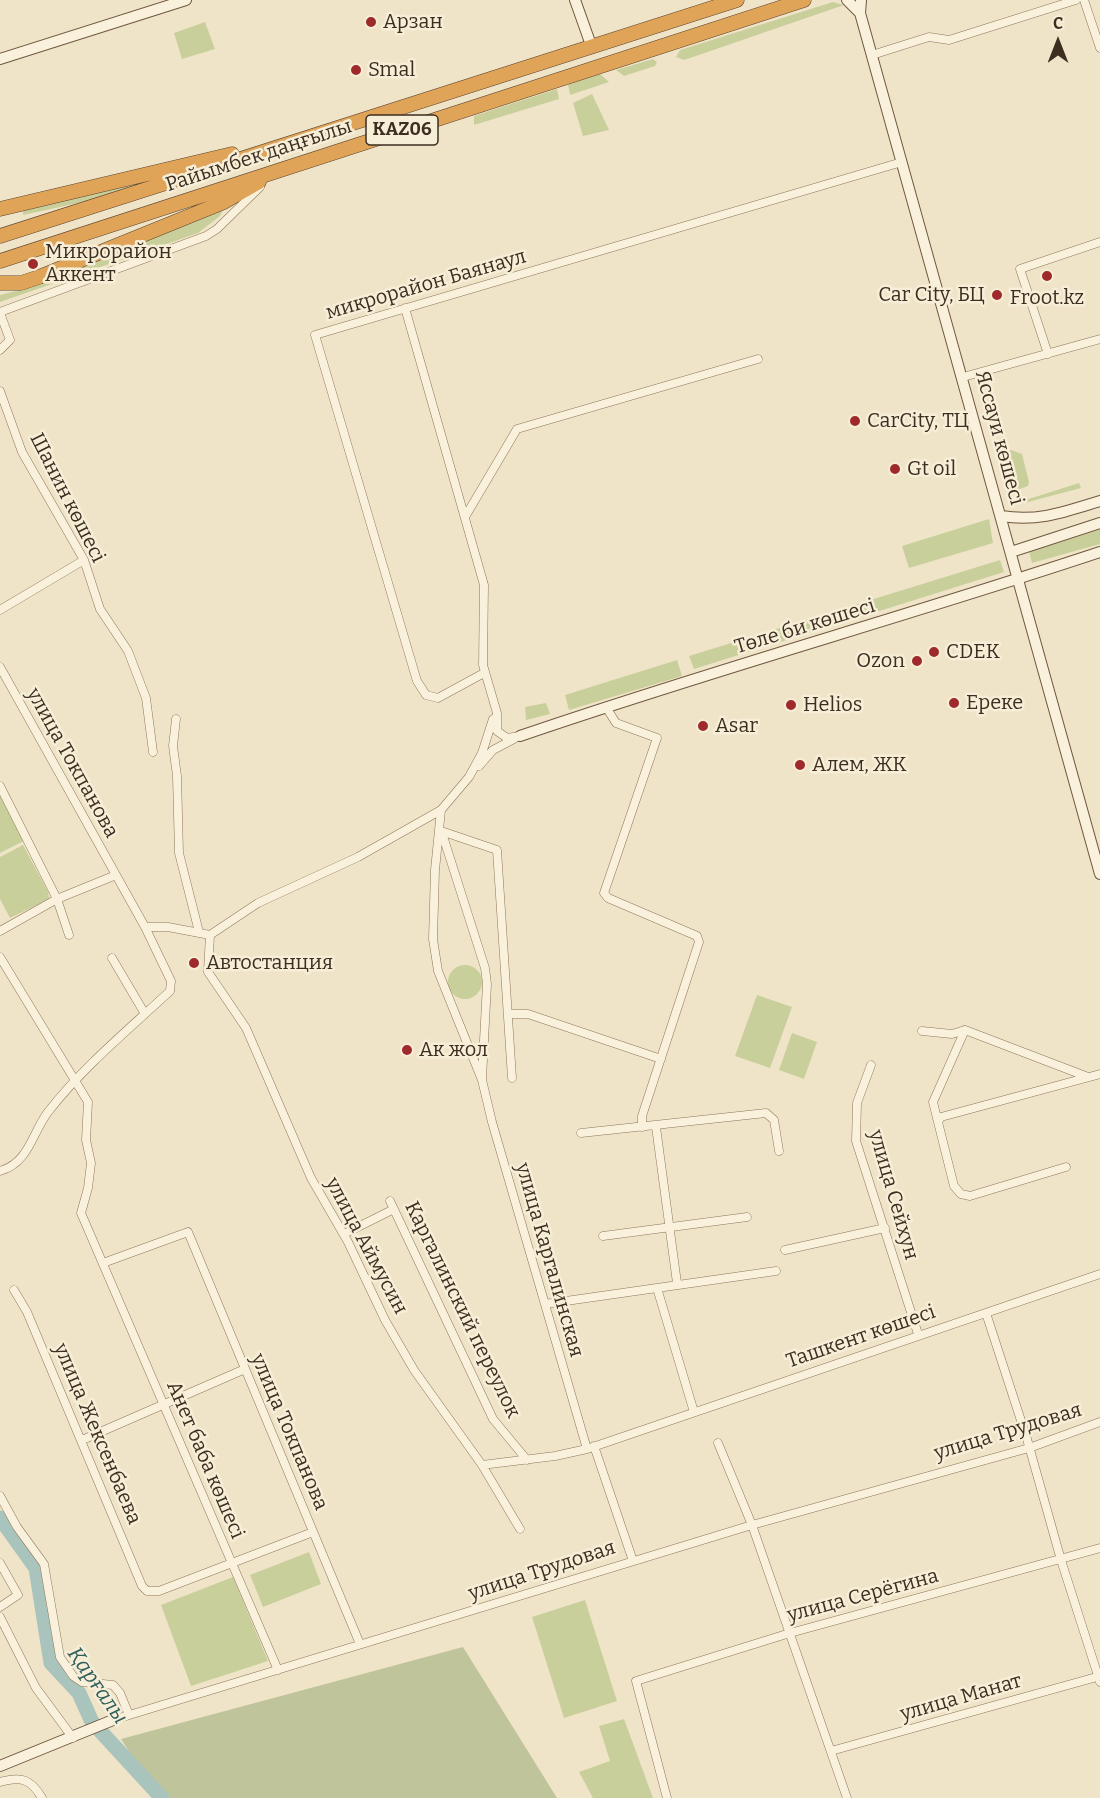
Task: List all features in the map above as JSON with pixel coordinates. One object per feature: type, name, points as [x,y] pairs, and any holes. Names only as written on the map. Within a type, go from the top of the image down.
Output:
[{"type":"highway","name":"Райымбек даңғылы","points":[[0,236],[737,0]]},
{"type":"highway","name":"Райымбек даңғылы","points":[[0,261],[804,0]]},
{"type":"highway","points":[[0,209],[209,158],[285,145]]},
{"type":"highway","points":[[0,283],[14,284],[39,277],[224,202],[290,165]]},
{"type":"main road","points":[[0,59],[186,0]]},
{"type":"main road","points":[[575,0],[591,45]]},
{"type":"main road","points":[[847,0],[860,13]]},
{"type":"main road","points":[[860,13],[861,0]]},
{"type":"main road","name":"Яссауи көшесі","points":[[860,13],[1100,874]]},
{"type":"main road","points":[[1001,516],[1026,520],[1043,518],[1100,501]]},
{"type":"main road","points":[[1011,552],[1100,523]]},
{"type":"main road","name":"Төле би көшесі","points":[[520,736],[1100,552]]},
{"type":"main road","name":"улица Трудовая","points":[[0,1766],[113,1720]]},
{"type":"street","points":[[872,55],[929,37],[949,40],[1076,0]]},
{"type":"street","points":[[1084,0],[1100,48]]},
{"type":"street","name":"микрорайон Баянаул","points":[[484,673],[438,698],[426,695],[417,681],[315,335],[902,162]]},
{"type":"street","points":[[0,350],[10,340],[0,312],[206,236],[217,229],[270,177]]},
{"type":"street","points":[[1048,354],[1020,269],[1100,242]]},
{"type":"street","points":[[405,308],[484,585],[484,673],[496,713],[496,731],[507,738],[520,736]]},
{"type":"street","points":[[963,377],[1100,339]]},
{"type":"street","points":[[465,517],[517,429],[758,359]]},
{"type":"street","name":"Шанин көшесі","points":[[0,391],[22,452],[84,560],[100,609],[128,651],[146,698],[153,752]]},
{"type":"street","points":[[0,610],[84,560]]},
{"type":"street","name":"улица Токпанова","points":[[0,667],[113,876],[145,927],[171,986],[146,1014]]},
{"type":"street","points":[[606,707],[616,723],[657,738],[604,893],[608,898],[697,936],[699,942],[642,1116],[642,1127]]},
{"type":"street","points":[[469,777],[482,753],[496,713]]},
{"type":"street","points":[[176,719],[173,746],[177,776],[179,853],[199,932]]},
{"type":"street","points":[[145,927],[210,935],[258,903],[358,857],[441,810],[493,750],[520,736]]},
{"type":"street","points":[[0,786],[57,899],[69,935]]},
{"type":"street","points":[[441,810],[441,831],[435,870],[433,939],[438,971],[482,1080]]},
{"type":"street","points":[[441,831],[496,850],[512,1078]]},
{"type":"street","points":[[441,831],[485,968],[487,984],[482,1080]]},
{"type":"street","points":[[0,931],[57,899],[113,876]]},
{"type":"street","name":"улица Аймусин","points":[[210,935],[208,972],[246,1028],[311,1178],[344,1234],[385,1320],[414,1370],[482,1465],[520,1529]]},
{"type":"street","name":"Анет баба көшесі","points":[[0,957],[88,1102],[86,1140],[91,1163],[88,1188],[81,1213],[278,1670]]},
{"type":"street","points":[[0,1171],[10,1167],[26,1153],[46,1114],[74,1081],[146,1014],[112,958]]},
{"type":"street","points":[[508,1014],[528,1014],[661,1059]]},
{"type":"street","points":[[922,1031],[952,1034],[965,1030],[1089,1077]]},
{"type":"street","points":[[965,1030],[933,1102],[954,1186],[961,1194],[970,1196],[1066,1167]]},
{"type":"street","name":"улица Сейхун","points":[[871,1065],[857,1103],[855,1129],[860,1155],[918,1334]]},
{"type":"street","points":[[938,1122],[941,1117],[1100,1074]]},
{"type":"street","name":"улица Каргалинская","points":[[482,1080],[545,1304],[591,1448],[633,1561]]},
{"type":"street","points":[[581,1134],[766,1113],[774,1120],[779,1151]]},
{"type":"street","points":[[656,1127],[677,1283]]},
{"type":"street","name":"Каргалинский переулок","points":[[390,1201],[493,1419],[527,1460]]},
{"type":"street","points":[[344,1234],[394,1209]]},
{"type":"street","points":[[603,1236],[747,1217]]},
{"type":"street","points":[[785,1250],[885,1228]]},
{"type":"street","name":"улица Токпанова","points":[[103,1263],[188,1232],[360,1644]]},
{"type":"street","points":[[545,1304],[677,1283],[776,1271]]},
{"type":"street","name":"Ташкент көшесі","points":[[482,1465],[527,1460],[591,1448],[918,1334],[1100,1274]]},
{"type":"street","points":[[657,1288],[694,1412]]},
{"type":"street","name":"улица Жексенбаева","points":[[14,1290],[27,1312],[142,1586],[147,1591],[155,1593],[232,1564]]},
{"type":"street","points":[[986,1313],[1099,1678]]},
{"type":"street","points":[[81,1440],[245,1369]]},
{"type":"street","name":"улица Трудовая","points":[[113,1720],[633,1561],[1029,1448],[1100,1422]]},
{"type":"street","points":[[718,1443],[752,1526],[847,1798]]},
{"type":"street","points":[[0,1496],[17,1527],[44,1564],[60,1657],[65,1666],[82,1682],[113,1685],[120,1693],[129,1715]]},
{"type":"street","points":[[232,1564],[313,1532]]},
{"type":"street","name":"улица Серёгина","points":[[667,1798],[636,1681],[790,1633],[1100,1548]]},
{"type":"street","points":[[0,1563],[18,1595],[0,1606]]},
{"type":"street","points":[[0,1617],[36,1688],[73,1738]]},
{"type":"street","name":"улица Манат","points":[[831,1751],[1099,1678]]},
{"type":"street","points":[[0,1782],[19,1779],[34,1785],[42,1798]]},
{"type":"green space","points":[[833,2],[844,5],[684,60],[676,57],[680,50]]},
{"type":"green space","points":[[205,22],[215,49],[182,59],[174,33]]},
{"type":"green space","points":[[653,59],[657,62],[655,66],[624,76],[616,70]]},
{"type":"green space","points":[[600,74],[609,82],[570,95],[568,84]]},
{"type":"green space","points":[[557,89],[559,99],[474,125],[474,116]]},
{"type":"green space","points":[[592,94],[609,130],[583,136],[573,103]]},
{"type":"green space","points":[[198,167],[83,202],[23,215],[23,211]]},
{"type":"green space","points":[[225,206],[220,216],[198,233],[0,302],[0,295],[32,287]]},
{"type":"green space","points":[[1011,450],[1022,454],[1029,482],[1028,486],[1009,493],[998,454]]},
{"type":"green space","points":[[1079,483],[1081,488],[1013,506],[1013,504]]},
{"type":"green space","points":[[989,519],[993,543],[909,568],[902,546]]},
{"type":"green space","points":[[1100,528],[1100,544],[1032,563],[1029,551]]},
{"type":"green space","points":[[1000,560],[1004,572],[694,669],[689,656]]},
{"type":"green space","points":[[677,660],[682,676],[569,710],[565,695]]},
{"type":"green space","points":[[546,703],[550,714],[526,720],[525,707]]},
{"type":"green space","points":[[0,787],[26,840],[0,853]]},
{"type":"green space","points":[[23,845],[48,892],[49,899],[10,918],[0,899],[0,857]]},
{"type":"green space","points":[[465,965],[477,970],[482,982],[477,994],[465,999],[453,994],[448,982],[453,970]]},
{"type":"green space","points":[[757,995],[792,1007],[770,1068],[735,1056]]},
{"type":"green space","points":[[792,1033],[817,1042],[804,1079],[779,1070]]},
{"type":"green space","points":[[309,1552],[321,1584],[263,1607],[250,1575]]},
{"type":"green space","points":[[233,1577],[268,1661],[191,1686],[161,1605]]},
{"type":"green space","points":[[585,1600],[617,1701],[564,1718],[532,1617]]},
{"type":"green space","points":[[463,1647],[557,1798],[169,1798],[138,1766],[121,1739]]},
{"type":"green space","points":[[624,1719],[653,1798],[593,1798],[579,1772],[610,1761],[599,1726]]},
{"type":"waterway","name":"Қарғалы","points":[[0,1518],[36,1568],[51,1663],[79,1693],[92,1722],[162,1798]]},
{"type":"place","name":"Арзан","points":[[371,22]]},
{"type":"place","name":"Smal","points":[[356,70]]},
{"type":"place","name":"Микрорайон Аккент","points":[[33,264]]},
{"type":"place","name":"Froot.kz","points":[[1047,276]]},
{"type":"place","name":"Car City, БЦ","points":[[997,295]]},
{"type":"place","name":"CarCity, ТЦ","points":[[855,421]]},
{"type":"place","name":"Gt oil","points":[[895,469]]},
{"type":"place","name":"CDEK","points":[[934,652]]},
{"type":"place","name":"Ozon","points":[[917,661]]},
{"type":"place","name":"Ереке","points":[[954,703]]},
{"type":"place","name":"Helios","points":[[791,705]]},
{"type":"place","name":"Asar","points":[[703,726]]},
{"type":"place","name":"Алем, ЖК","points":[[800,765]]},
{"type":"place","name":"Автостанция","points":[[194,963]]},
{"type":"place","name":"Ак жол","points":[[407,1050]]}]
